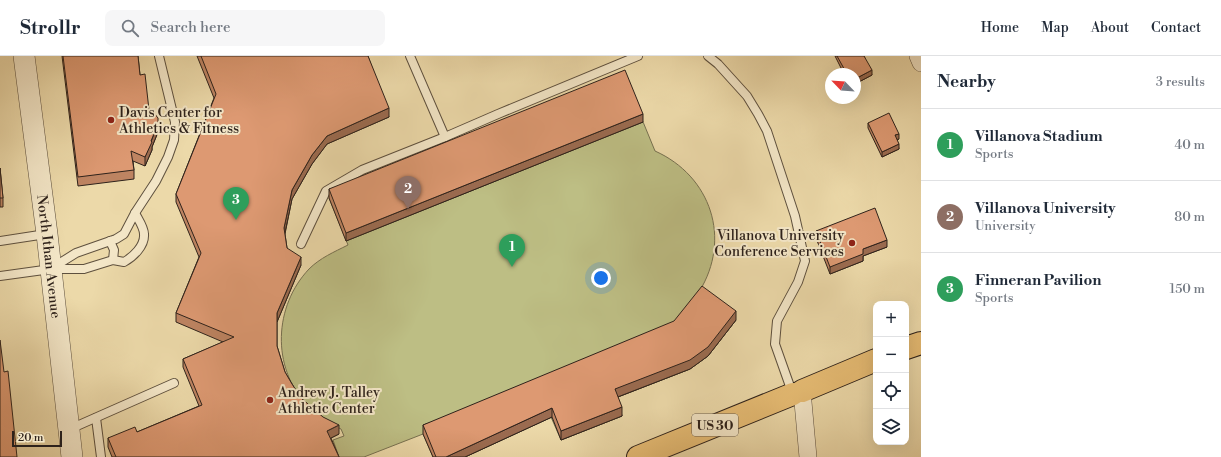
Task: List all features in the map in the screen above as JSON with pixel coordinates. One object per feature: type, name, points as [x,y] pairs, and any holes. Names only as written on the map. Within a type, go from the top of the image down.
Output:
[{"type":"highway","points":[[909,347],[921,342]]},
{"type":"highway","name":"US 30","points":[[638,457],[873,361]]},
{"type":"street","name":"North Ithan Avenue","points":[[24,56],[47,234],[72,457]]},
{"type":"street","points":[[918,56],[921,63]]},
{"type":"street","points":[[797,392],[808,457]]},
{"type":"lane","points":[[51,269],[76,253],[116,239],[124,234],[135,213],[156,181],[168,157],[174,140],[175,122],[159,56]]},
{"type":"lane","points":[[410,56],[445,137]]},
{"type":"lane","points":[[301,244],[326,191],[362,170],[445,137],[637,56]]},
{"type":"lane","points":[[708,56],[718,64],[747,96],[758,114],[767,131],[795,216],[805,261],[798,282],[777,321],[775,344],[797,392]]},
{"type":"lane","points":[[0,276],[51,269],[84,269],[113,260],[124,262],[132,258],[142,243],[144,235],[135,213]]},
{"type":"lane","points":[[0,241],[47,234]]},
{"type":"lane","points":[[110,241],[114,250],[113,260]]},
{"type":"lane","points":[[69,430],[174,383]]},
{"type":"lane","points":[[96,418],[101,457]]},
{"type":"green space","points":[[625,78],[655,151],[674,162],[690,176],[702,193],[710,211],[714,231],[714,251],[709,272],[699,292],[736,320],[708,356],[690,369],[615,398],[622,416],[561,440],[551,417],[465,457],[433,457],[423,434],[364,457],[339,457],[333,440],[344,436],[341,429],[328,422],[315,412],[307,405],[295,390],[287,373],[281,337],[283,318],[297,284],[309,269],[318,262],[348,245],[329,198]]},
{"type":"building","name":"Davis Center for Athletics & Fitness","points":[[63,56],[138,56],[140,75],[145,74],[149,110],[158,118],[158,124],[145,157],[131,151],[134,170],[78,177]]},
{"type":"building","points":[[201,56],[368,56],[389,108],[327,136],[312,155],[292,190],[284,228],[287,248],[301,257],[277,313],[277,346],[285,372],[301,398],[323,417],[339,425],[327,431],[339,457],[116,457],[108,438],[135,427],[137,432],[202,405],[183,359],[234,337],[176,313],[201,253],[176,194],[216,94]]},
{"type":"building","points":[[837,56],[864,56],[872,70],[861,76],[861,68],[844,68]]},
{"type":"building","points":[[625,70],[643,114],[346,233],[329,189]]},
{"type":"building","points":[[889,113],[899,134],[895,135],[899,144],[882,152],[868,123]]},
{"type":"building","points":[[0,168],[3,198],[0,198]]},
{"type":"building","name":"Villanova University Conference Services","points":[[875,208],[887,240],[863,249],[863,254],[830,267],[816,231]]},
{"type":"building","points":[[702,286],[736,311],[708,347],[690,360],[615,389],[622,407],[561,431],[552,408],[446,457],[436,457],[423,425],[674,321]]},
{"type":"building","points":[[0,340],[4,372],[8,371],[17,457],[0,457]]},
{"type":"place","name":"Davis Center for Athletics & Fitness","points":[[111,120]]},
{"type":"place","name":"Villanova University","points":[[408,209]]},
{"type":"place","name":"Finneran Pavilion","points":[[236,220]]},
{"type":"place","name":"Villanova University Conference Services","points":[[852,243]]},
{"type":"place","name":"Villanova Stadium","points":[[512,267]]},
{"type":"place","name":"Andrew J. Talley Athletic Center","points":[[270,400]]}]
